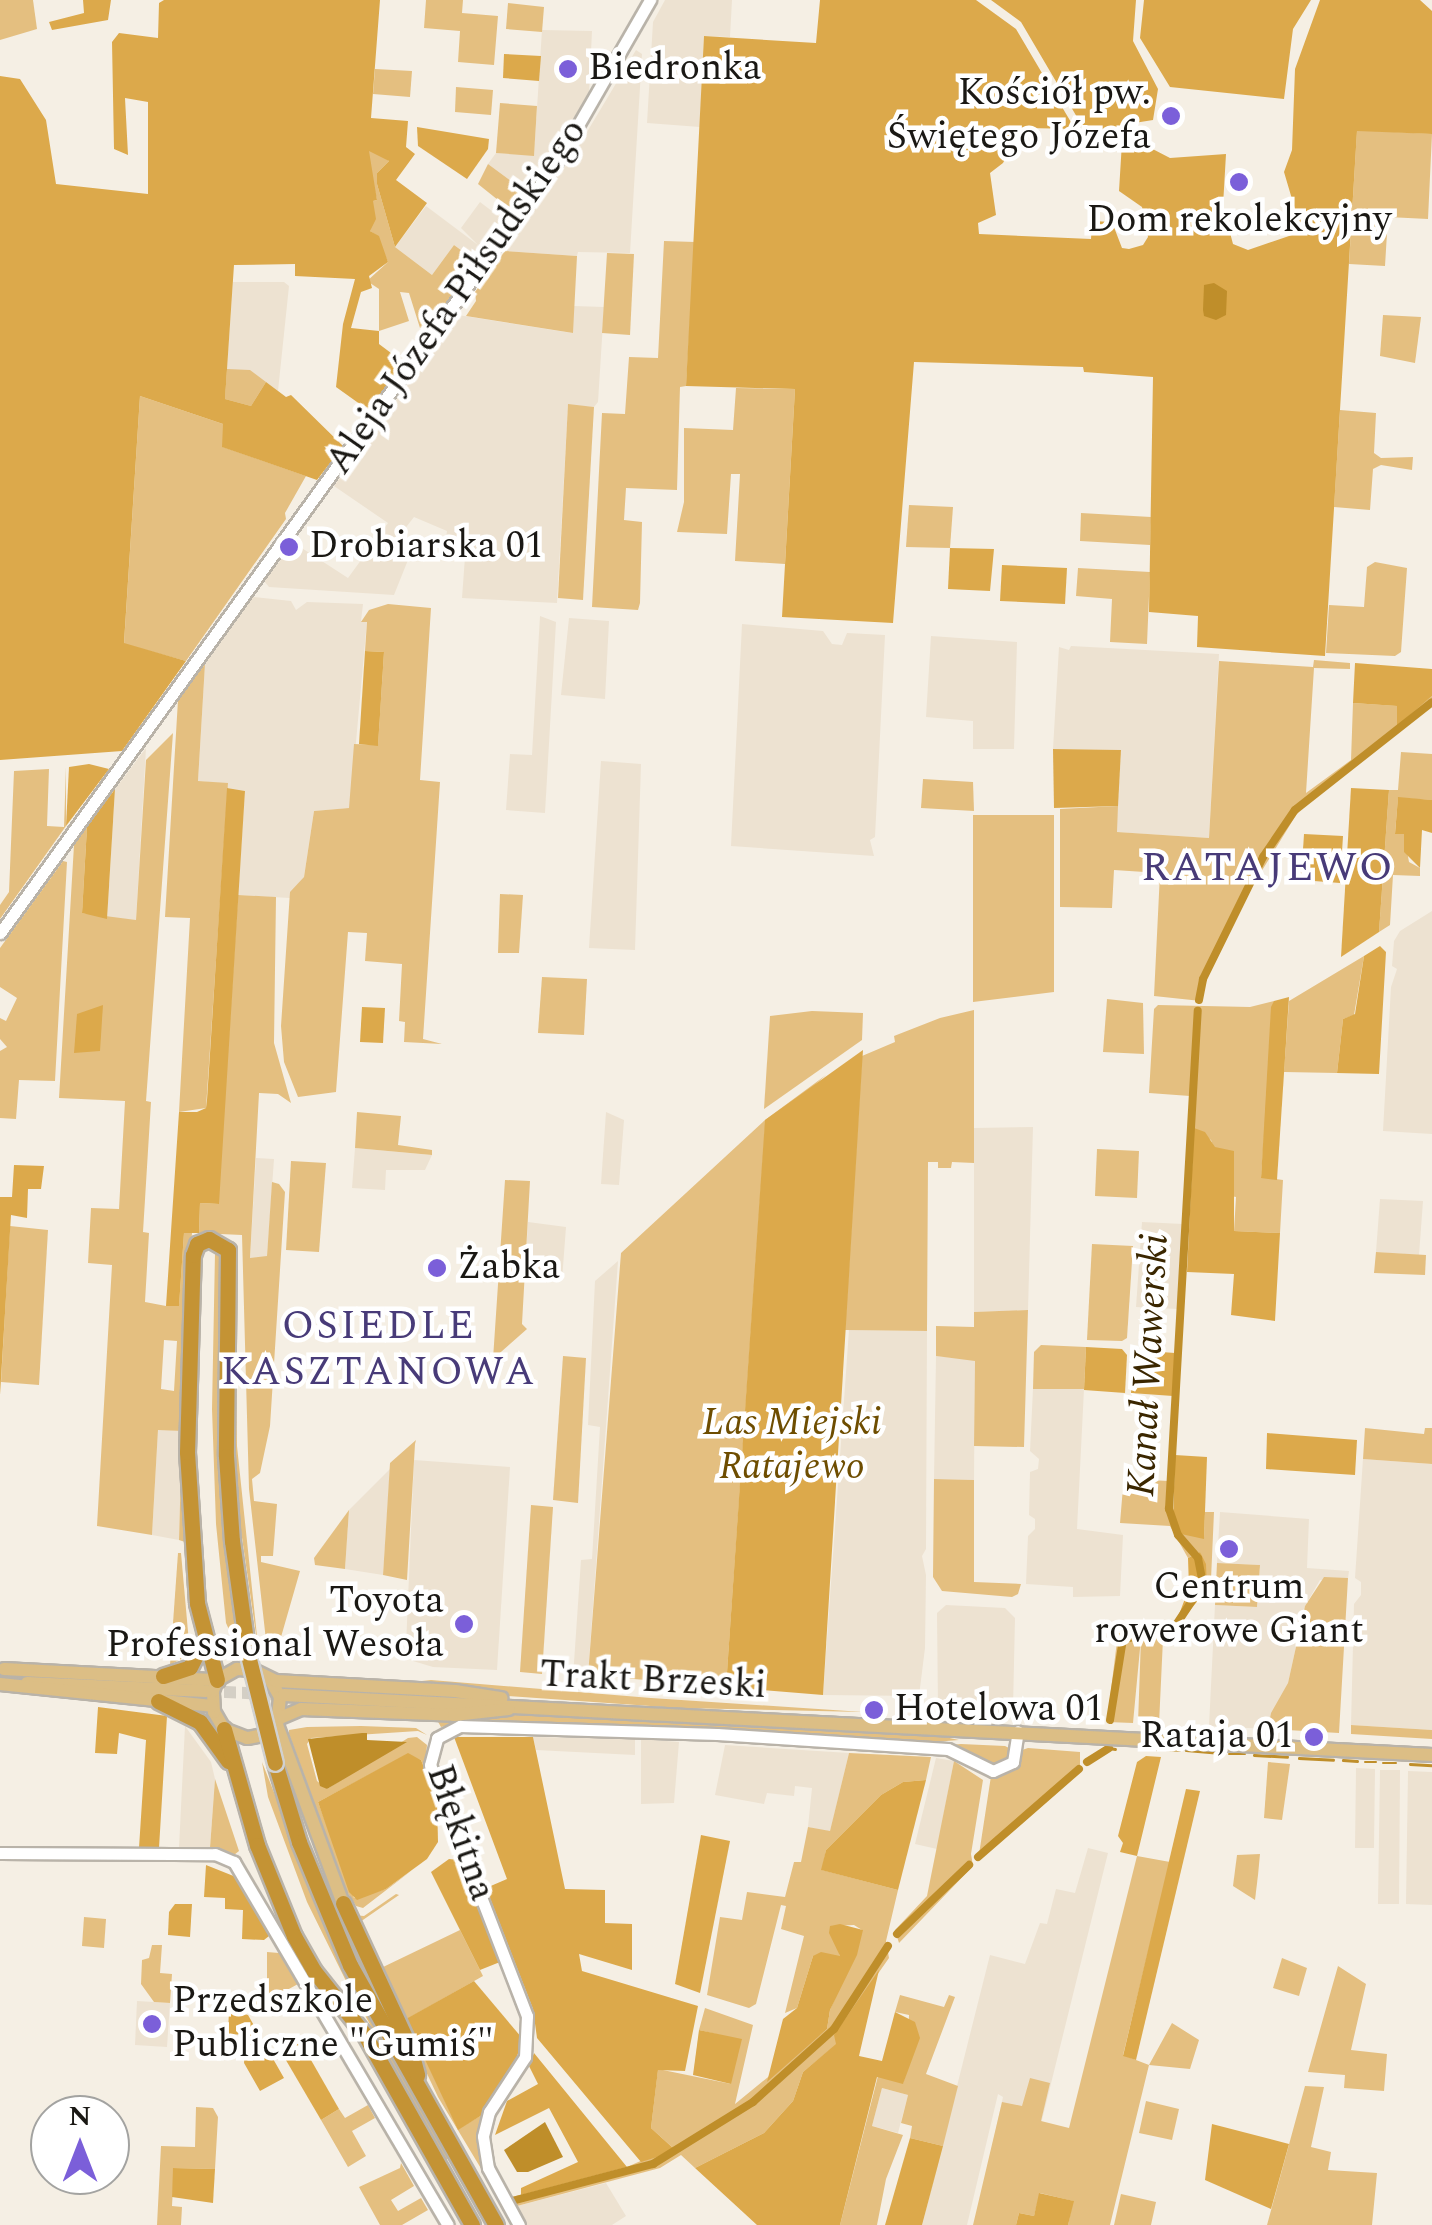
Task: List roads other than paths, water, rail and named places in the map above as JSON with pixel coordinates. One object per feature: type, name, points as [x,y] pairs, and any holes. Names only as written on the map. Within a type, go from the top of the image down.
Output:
[{"type":"highway","points":[[212,1686],[197,1602],[188,1452],[192,1255],[197,1244],[209,1239],[228,1250],[226,1456],[232,1541],[248,1655],[274,1763],[299,1842],[333,1927],[496,2225]]},
{"type":"highway","points":[[163,1676],[190,1667],[204,1638]]},
{"type":"highway","points":[[158,1701],[183,1710],[208,1729],[238,1783]]},
{"type":"highway","points":[[224,1729],[261,1858],[294,1936],[314,1972],[365,2035],[472,2225]]},
{"type":"highway","points":[[343,1903],[410,2048],[424,2098]]},
{"type":"main road","points":[[1,1677],[212,1686],[230,1670],[244,1668],[270,1679],[455,1690],[523,1705]]},
{"type":"main road","points":[[1,1677],[163,1676],[212,1686]]},
{"type":"main road","points":[[1,1677],[212,1706]]},
{"type":"main road","points":[[270,1679],[280,1697],[278,1721],[343,1903]]},
{"type":"main road","points":[[212,1686],[212,1706],[224,1729],[247,1738],[264,1735],[278,1721],[301,1709],[454,1714],[496,1713],[523,1705]]},
{"type":"main road","name":"Trakt Brzeski","points":[[284,1695],[1432,1755]]},
{"type":"street","name":"Aleja Józefa Piłsudskiego","points":[[0,933],[558,160],[650,0]]},
{"type":"street","name":"Trakt Brzeski","points":[[469,1726],[613,1728],[930,1747],[960,1752],[993,1771],[1013,1762],[1018,1731]]},
{"type":"street","name":"Błękitna","points":[[469,1726],[453,1727],[436,1738],[430,1766],[507,1963],[529,2032],[521,2065],[493,2106],[484,2128],[486,2162],[519,2225]]},
{"type":"street","points":[[0,1854],[215,1854],[239,1866],[448,2225]]},
{"type":"waterway","name":"Kanał Wawerski","points":[[1199,1000],[1203,979],[1263,857],[1295,810],[1432,702]]},
{"type":"waterway","name":"Kanał Wawerski","points":[[1110,1720],[1123,1639],[1172,1631],[1203,1584],[1198,1558],[1178,1535],[1169,1509],[1198,1011]]},
{"type":"waterway","name":"Kanał Wawerski","points":[[1109,1748],[1115,1749]]},
{"type":"waterway","name":"Kanał Wawerski","points":[[1087,1762],[1109,1748]]},
{"type":"waterway","points":[[1146,1748],[1179,1750]]},
{"type":"waterway","points":[[1186,1750],[1218,1753]]},
{"type":"waterway","points":[[1229,1754],[1245,1754]]},
{"type":"waterway","points":[[1254,1755],[1287,1757]]},
{"type":"waterway","points":[[1299,1758],[1333,1760]]},
{"type":"waterway","points":[[1343,1760],[1357,1761]]},
{"type":"waterway","points":[[1365,1762],[1376,1762]]},
{"type":"waterway","points":[[1383,1763],[1396,1763]]},
{"type":"waterway","points":[[1410,1764],[1432,1765]]},
{"type":"waterway","name":"Kanał Wawerski","points":[[978,1857],[1079,1769]]},
{"type":"waterway","name":"Kanał Wawerski","points":[[897,1934],[969,1865]]},
{"type":"waterway","name":"Kanał Wawerski","points":[[512,2201],[653,2164],[753,2102],[834,2029],[888,1946]]},
{"type":"tunnel","points":[[206,1691],[284,1695]]},
{"type":"place","name":"Biedronka","points":[[568,69]]},
{"type":"place","name":"Kościół pw. Świętego Józefa","points":[[1171,116]]},
{"type":"place","name":"Dom rekolekcyjny","points":[[1239,182]]},
{"type":"place","name":"Drobiarska 01","points":[[289,547]]},
{"type":"place","name":"Żabka","points":[[437,1268]]},
{"type":"place","name":"Centrum rowerowe Giant","points":[[1229,1549]]},
{"type":"place","name":"Toyota Professional Wesoła","points":[[464,1624]]},
{"type":"place","name":"Hotelowa 01","points":[[874,1710]]},
{"type":"place","name":"Rataja 01","points":[[1314,1737]]},
{"type":"place","name":"Przedszkole Publiczne \"Gumiś\"","points":[[152,2024]]},
{"type":"district","name":"RATAJEWO","points":[[1268,868]]},
{"type":"district","name":"OSIEDLE KASZTANOWA","points":[[379,1350]]},
{"type":"park label","name":"Las Miejski Ratajewo","points":[[792,1446]]}]
